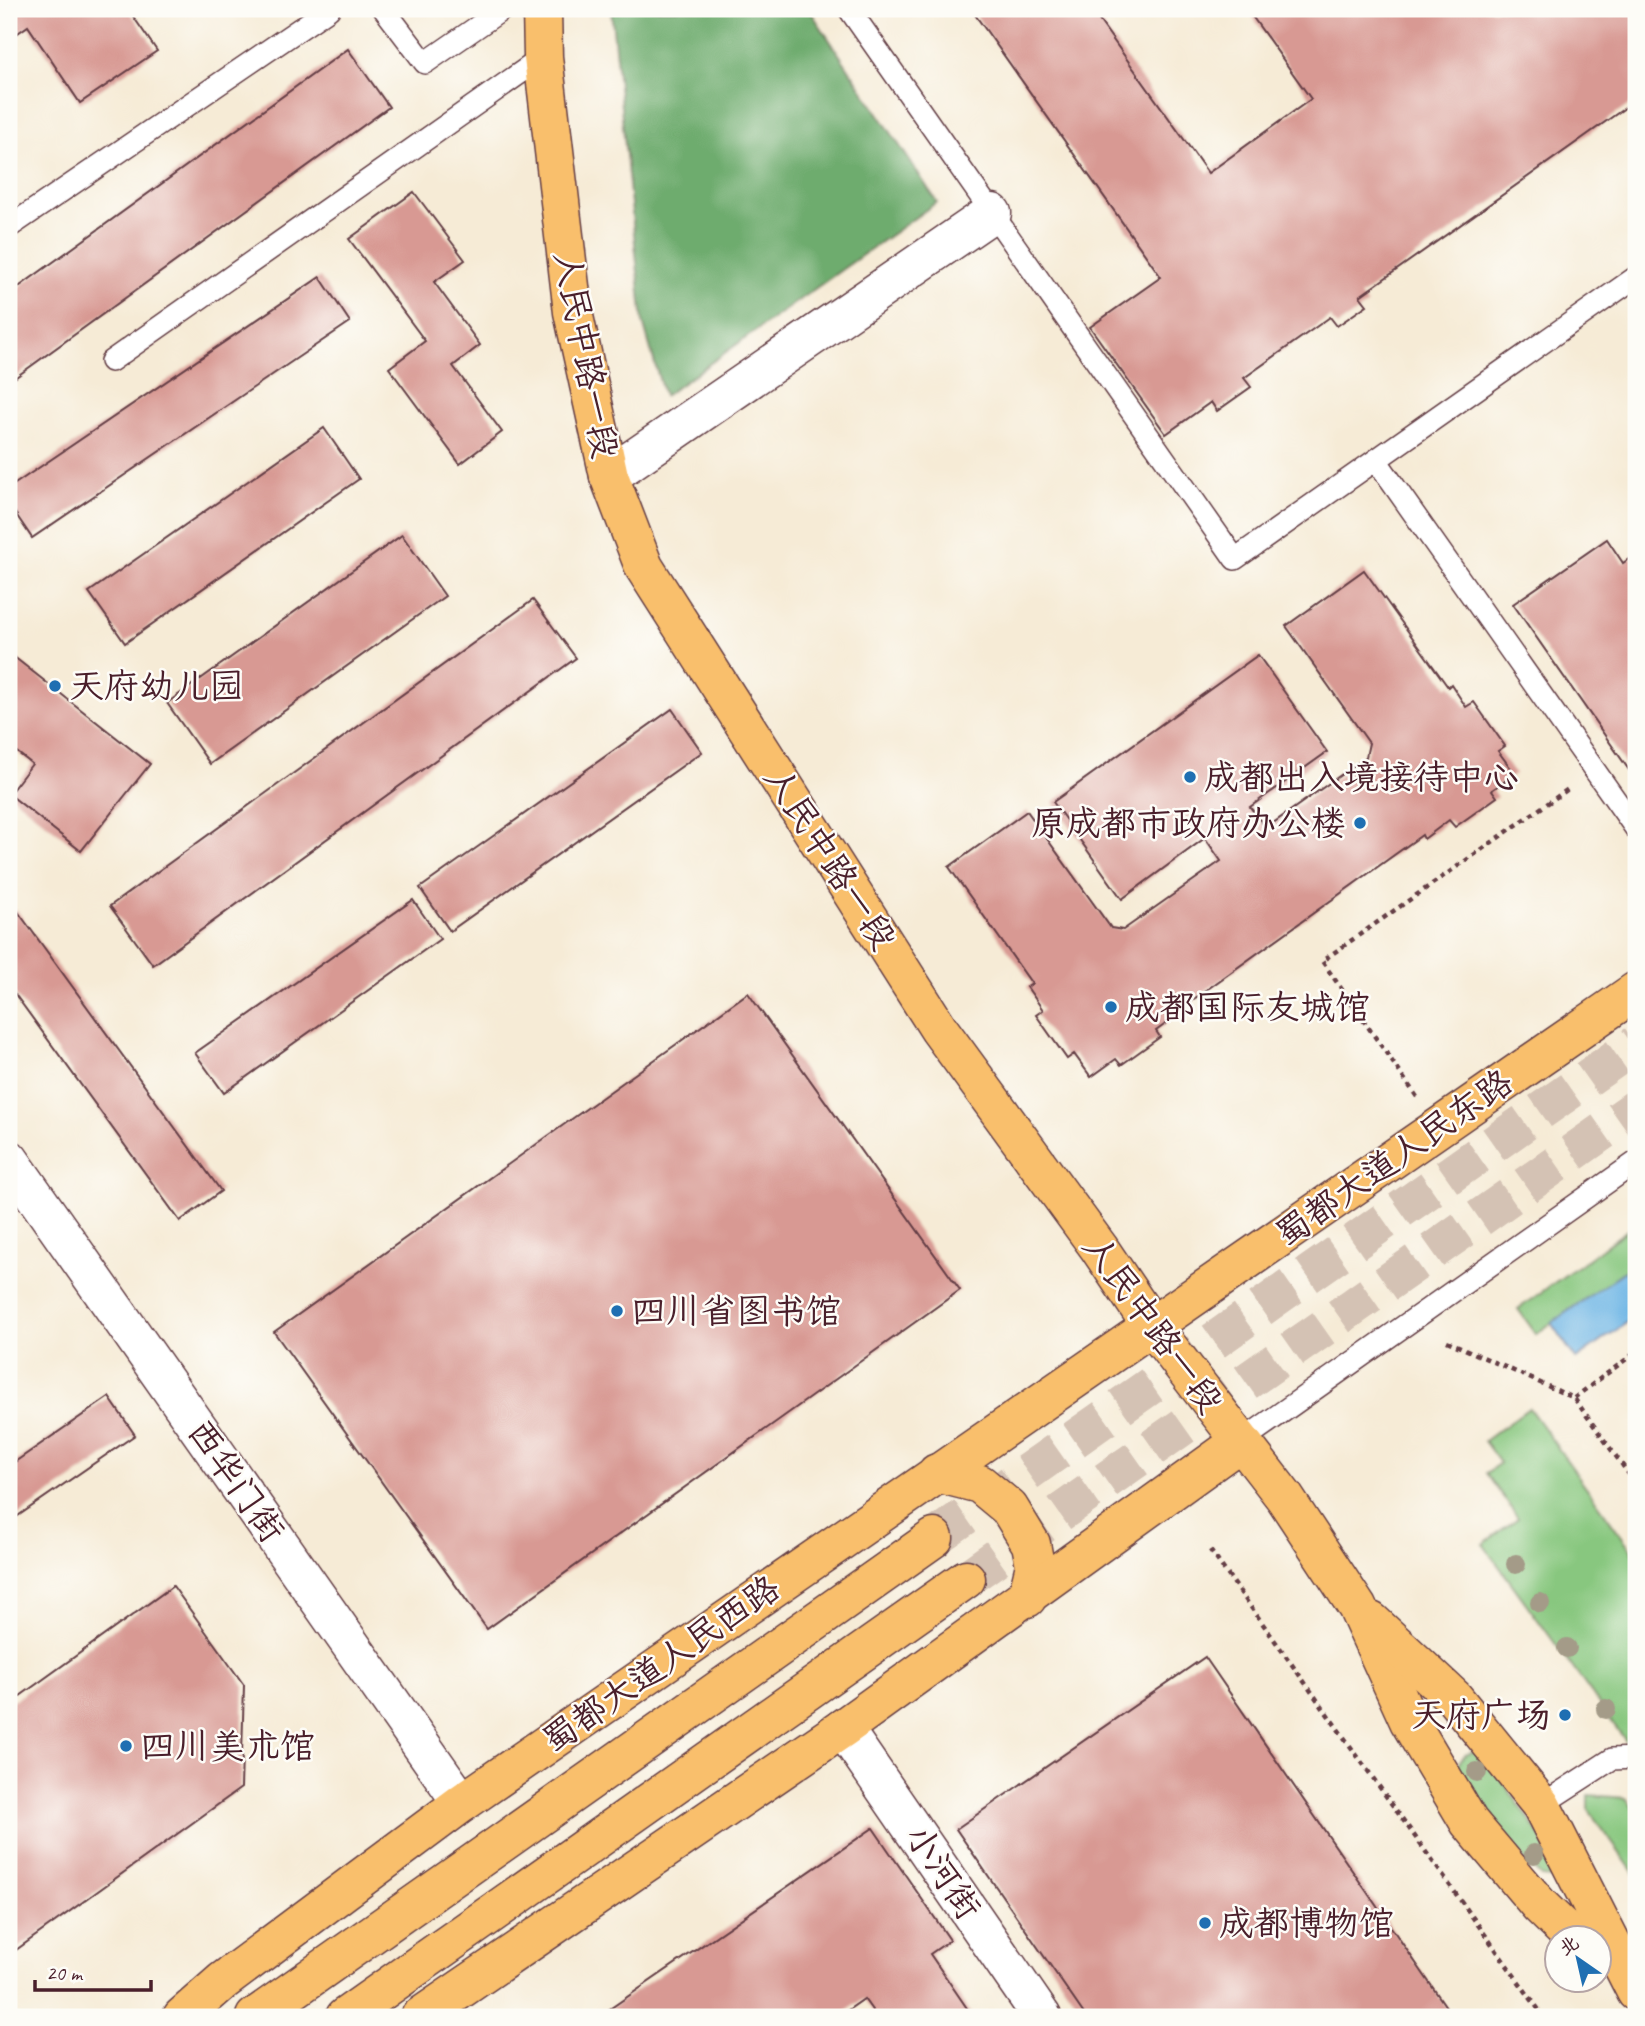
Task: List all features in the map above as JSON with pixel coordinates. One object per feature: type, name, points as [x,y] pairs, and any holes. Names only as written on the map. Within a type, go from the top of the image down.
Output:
[{"type":"main road","name":"人民中路一段","points":[[542,9],[543,57],[573,312],[609,476],[644,567],[939,1029],[1099,1248],[1151,1325],[1285,1498],[1357,1607],[1409,1721],[1469,1822],[1539,1905],[1559,1924]]},
{"type":"main road","name":"蜀都大道人民东路","points":[[1151,1325],[1636,991]]},
{"type":"main road","name":"蜀都大道人民西路","points":[[182,2017],[223,1982],[462,1803],[1151,1325]]},
{"type":"main road","points":[[420,2017],[843,1728],[1240,1442]]},
{"type":"main road","points":[[937,1473],[980,1484],[1009,1508],[1031,1544],[1035,1565],[1027,1598]]},
{"type":"main road","name":"蜀都大道人民西路","points":[[255,2017],[934,1538]]},
{"type":"main road","points":[[345,2017],[966,1579]]},
{"type":"main road","name":"人民中路一段","points":[[1357,1607],[1454,1698],[1541,1805],[1636,1992]]},
{"type":"main road","points":[[1614,1979],[1636,2001]]},
{"type":"street","points":[[609,476],[992,213]]},
{"type":"street","name":"西华门街","points":[[9,1159],[462,1803]]},
{"type":"street","name":"小河街","points":[[843,1728],[1042,2017]]},
{"type":"lane","points":[[9,228],[329,9]]},
{"type":"lane","points":[[384,9],[425,63],[503,9]]},
{"type":"lane","points":[[849,9],[1235,559],[1636,277]]},
{"type":"lane","points":[[111,361],[543,57]]},
{"type":"lane","points":[[1376,460],[1636,829]]},
{"type":"lane","points":[[1240,1442],[1636,1162]]},
{"type":"lane","points":[[1541,1805],[1612,1759],[1636,1758]]},
{"type":"path","points":[[1418,1098],[1322,961],[1595,770]]},
{"type":"path","points":[[1447,1341],[1574,1398],[1636,1484]]},
{"type":"path","points":[[1574,1398],[1636,1352]]},
{"type":"path","points":[[1210,1550],[1544,2017]]},
{"type":"green space","points":[[611,9],[809,9],[937,202],[664,396],[643,322]]},
{"type":"green space","points":[[1636,1224],[1636,1263],[1536,1334],[1518,1309]]},
{"type":"green space","points":[[1529,1408],[1636,1556],[1636,1755],[1483,1544],[1518,1518],[1486,1473],[1500,1463],[1484,1441]]},
{"type":"green space","points":[[1476,1751],[1486,1757],[1542,1838],[1555,1873],[1552,1878],[1541,1877],[1479,1808],[1469,1792],[1461,1777],[1458,1763],[1465,1755]]},
{"type":"green space","points":[[1588,1795],[1626,1798],[1636,1812],[1636,1876],[1588,1809]]},
{"type":"water","points":[[1636,1263],[1636,1316],[1576,1359],[1551,1323]]},
{"type":"building","points":[[9,9],[128,9],[157,51],[80,103],[28,26],[9,39]]},
{"type":"building","points":[[971,9],[1091,9],[1208,173],[1311,99],[1247,9],[1636,9],[1636,100],[1360,296],[1367,305],[1337,326],[1330,317],[1244,378],[1251,387],[1217,411],[1211,402],[1166,434],[1090,327],[1161,277]]},
{"type":"building","points":[[348,49],[389,107],[9,382],[9,294]]},
{"type":"building","points":[[414,192],[465,260],[434,282],[480,345],[453,366],[502,432],[460,464],[389,368],[425,341],[349,239]]},
{"type":"building","points":[[320,277],[350,322],[32,538],[9,504],[9,488]]},
{"type":"building","points":[[324,428],[359,479],[125,643],[89,592]]},
{"type":"building","points":[[402,535],[445,596],[210,764],[167,703]]},
{"type":"building","points":[[1607,539],[1623,563],[1636,554],[1636,780],[1513,604]]},
{"type":"building","name":"原成都市政府办公楼","points":[[1364,570],[1448,687],[1451,684],[1466,707],[1474,702],[1505,746],[1498,751],[1515,774],[1492,790],[1497,797],[1455,827],[1449,820],[1424,839],[1422,835],[1180,1009],[1182,1012],[1156,1031],[1160,1037],[1121,1065],[1116,1059],[1091,1077],[1074,1054],[1067,1059],[1036,1015],[1043,1010],[1027,987],[1032,984],[949,867],[1027,811],[1111,928],[1123,930],[1221,861],[1205,838],[1122,899],[1053,802],[1258,655],[1327,752],[1250,807],[1266,828],[1366,757],[1369,743],[1286,626]]},
{"type":"building","points":[[533,600],[576,658],[153,965],[110,906]]},
{"type":"building","points":[[9,653],[150,764],[81,851],[9,794],[32,764],[9,746]]},
{"type":"building","points":[[672,709],[702,752],[450,931],[420,888]]},
{"type":"building","points":[[413,900],[440,939],[224,1093],[195,1053]]},
{"type":"building","points":[[16,909],[221,1191],[180,1221],[9,986],[9,914]]},
{"type":"building","name":"四川省图书馆","points":[[748,993],[960,1290],[487,1629],[274,1332]]},
{"type":"building","points":[[109,1397],[135,1435],[9,1522],[9,1466]]},
{"type":"building","name":"四川美术馆","points":[[173,1586],[244,1685],[241,1788],[9,1955],[9,1815],[12,1812],[9,1808],[9,1704]]},
{"type":"building","name":"成都博物馆","points":[[1205,1657],[1453,2017],[1086,2017],[956,1829]]},
{"type":"building","points":[[873,1828],[950,1940],[930,1954],[973,2017],[877,2017],[864,1999],[838,2017],[598,2017]]},
{"type":"tunnel","points":[[934,1538],[1636,1044]]},
{"type":"tunnel","points":[[966,1579],[1636,1108]]},
{"type":"place","name":"天府幼儿园","points":[[55,686]]},
{"type":"place","name":"成都出入境接待中心","points":[[1190,777]]},
{"type":"place","name":"原成都市政府办公楼","points":[[1360,823]]},
{"type":"place","name":"成都国际友城馆","points":[[1111,1007]]},
{"type":"place","name":"四川省图书馆","points":[[617,1311]]},
{"type":"place","name":"天府广场","points":[[1565,1715]]},
{"type":"place","name":"四川美术馆","points":[[126,1746]]},
{"type":"place","name":"成都博物馆","points":[[1205,1923]]}]
